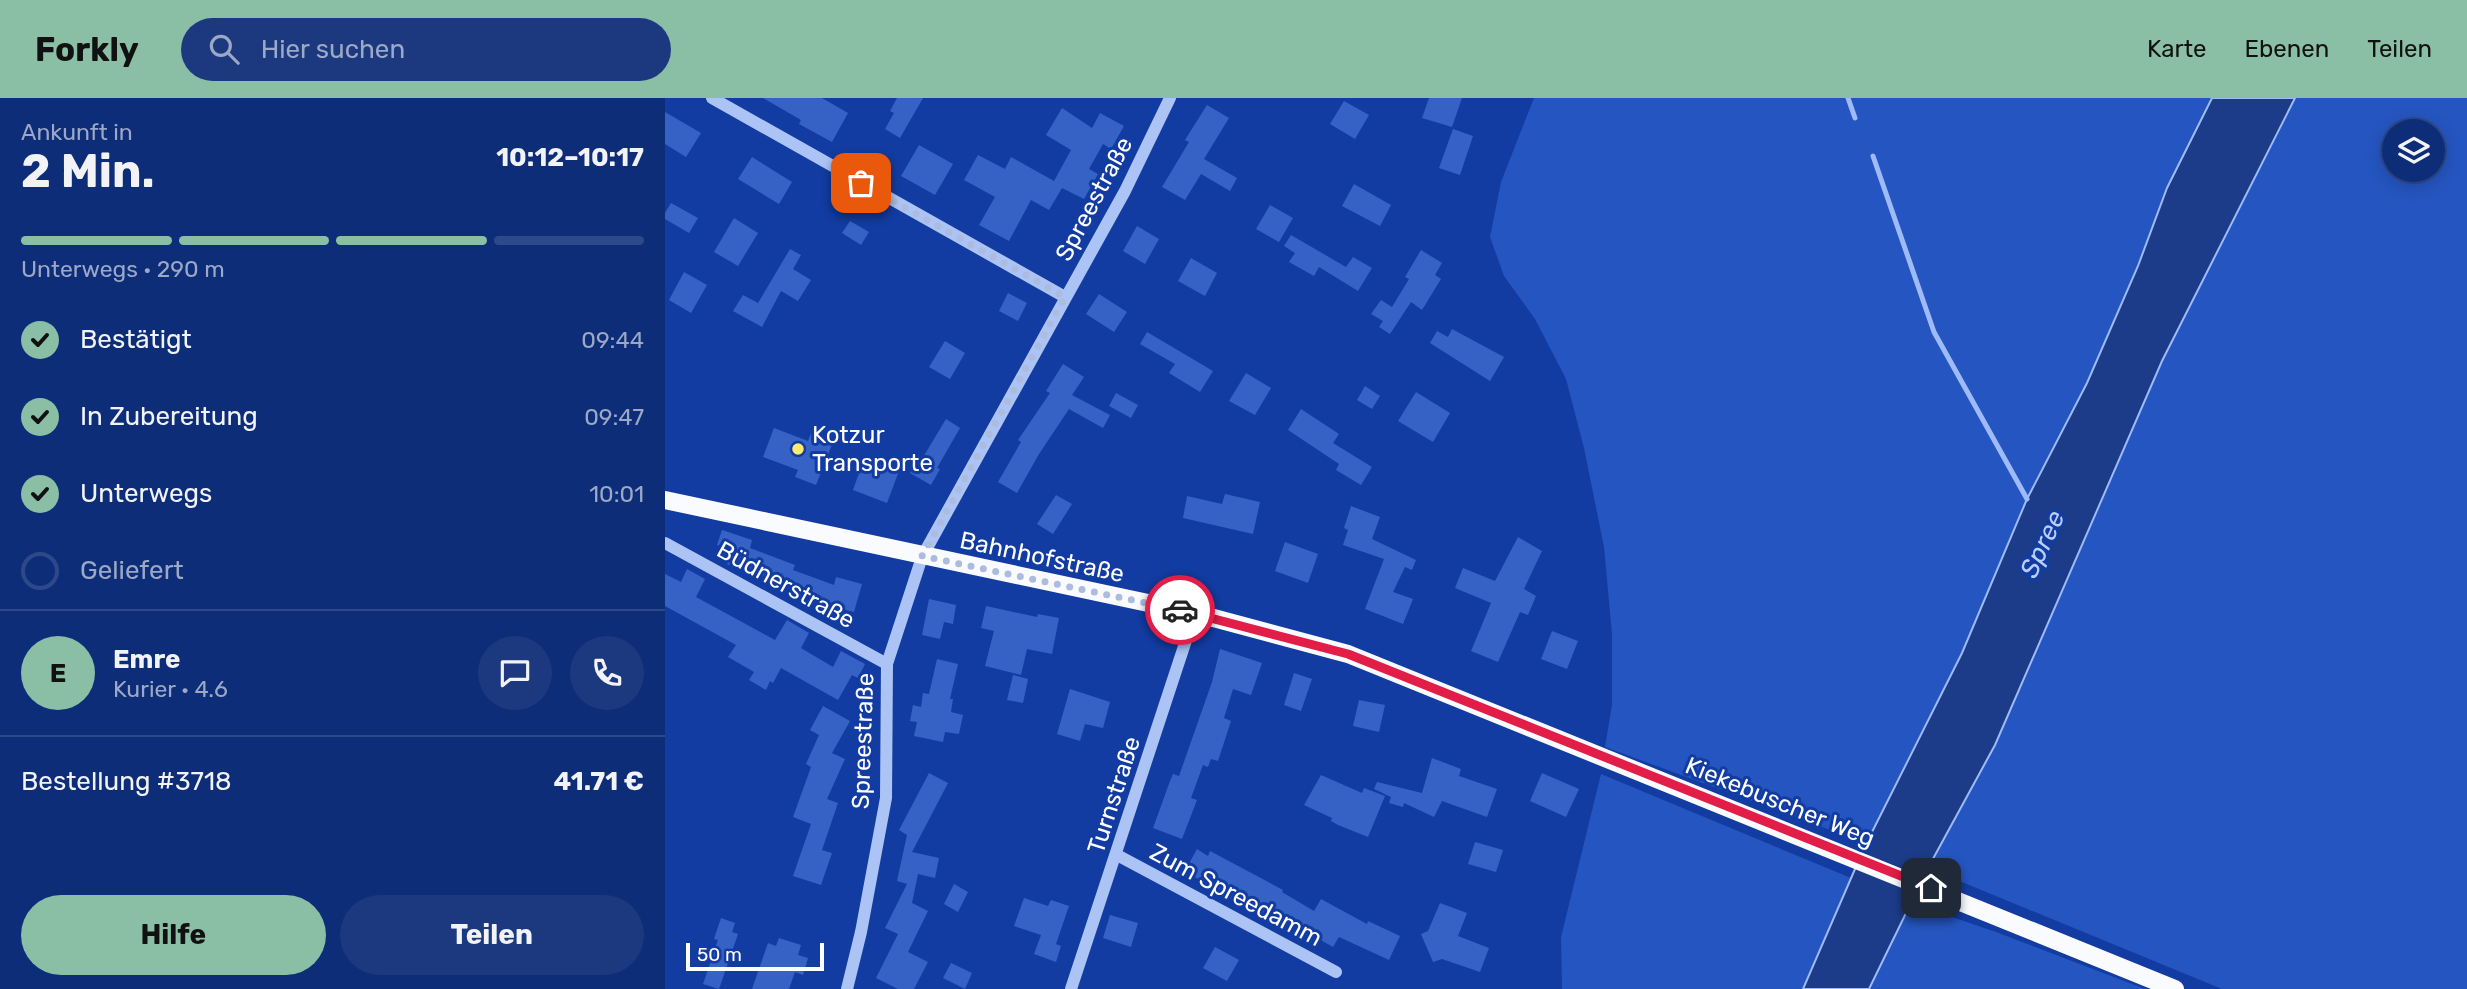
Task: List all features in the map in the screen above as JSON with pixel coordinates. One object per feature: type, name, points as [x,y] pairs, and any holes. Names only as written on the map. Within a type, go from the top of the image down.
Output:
[{"type":"main road","name":"Bahnhofstraße","points":[[665,500],[1195,613],[1348,654],[1561,740]]},
{"type":"main road","name":"Kiekebuscher Weg","points":[[1561,740],[2175,989]]},
{"type":"street","points":[[712,98],[1065,297]]},
{"type":"street","name":"Spreestraße","points":[[847,989],[861,932],[886,799],[887,664],[922,556],[1125,191],[1170,98]]},
{"type":"street","name":"Büdnerstraße","points":[[665,543],[887,664]]},
{"type":"street","name":"Turnstraße","points":[[1071,989],[1195,613]]},
{"type":"street","name":"Zum Spreedamm","points":[[1117,855],[1336,972]]},
{"type":"shaded area","points":[[1534,98],[2212,98],[2167,188],[2138,266],[2087,383],[2027,499],[1961,653],[1866,843],[1605,747],[1612,705],[1612,634],[1604,547],[1584,448],[1566,379],[1535,319],[1504,276],[1490,237],[1501,182]]},
{"type":"shaded area","points":[[2295,98],[2467,98],[2467,989],[2222,989],[1928,868],[1995,745],[2162,361]]},
{"type":"shaded area","points":[[1601,774],[1851,878],[1803,989],[1562,989],[1561,937]]},
{"type":"shaded area","points":[[1911,903],[1996,932],[2145,989],[1869,989]]},
{"type":"water","name":"Spree","points":[[2212,98],[2295,98],[2162,361],[1995,745],[1928,868],[1869,989],[1803,989],[1865,846],[1962,653],[2027,499],[2087,383],[2138,266],[2167,188]]},
{"type":"building","points":[[763,98],[822,98],[848,113],[832,142],[799,124],[801,120]]},
{"type":"building","points":[[897,98],[923,98],[900,138],[885,129],[894,113],[890,111]]},
{"type":"building","points":[[1429,98],[1462,98],[1452,127],[1422,118]]},
{"type":"building","points":[[1344,101],[1369,115],[1355,139],[1330,124]]},
{"type":"building","points":[[1207,105],[1229,118],[1204,159],[1237,178],[1230,191],[1201,174],[1185,200],[1162,187],[1189,142],[1185,140]]},
{"type":"building","points":[[1062,108],[1092,128],[1100,113],[1124,126],[1111,149],[1103,144],[1089,169],[1098,174],[1084,199],[1062,188],[1049,210],[1031,200],[1009,241],[979,225],[995,197],[964,180],[978,155],[1005,169],[1011,157],[1054,181],[1071,150],[1046,135]]},
{"type":"building","points":[[665,112],[701,133],[686,157],[665,144]]},
{"type":"building","points":[[1453,129],[1473,136],[1460,175],[1439,168]]},
{"type":"building","points":[[919,145],[953,164],[935,195],[901,176]]},
{"type":"building","points":[[752,157],[792,182],[779,204],[738,179]]},
{"type":"building","points":[[1354,184],[1391,205],[1380,226],[1342,206]]},
{"type":"building","points":[[671,203],[698,218],[689,233],[665,219],[665,213]]},
{"type":"building","points":[[1270,205],[1293,218],[1279,242],[1256,229]]},
{"type":"building","points":[[734,218],[758,233],[738,266],[714,252]]},
{"type":"building","points":[[850,221],[869,232],[861,245],[842,233]]},
{"type":"building","points":[[1137,226],[1159,239],[1145,264],[1123,251]]},
{"type":"building","points":[[1291,235],[1346,267],[1353,257],[1372,268],[1358,291],[1319,267],[1314,276],[1289,262],[1295,253],[1284,246]]},
{"type":"building","points":[[790,249],[801,255],[793,269],[811,280],[798,301],[781,291],[762,327],[733,311],[743,295],[758,303]]},
{"type":"building","points":[[1421,250],[1442,263],[1435,275],[1441,279],[1422,310],[1411,302],[1390,334],[1379,327],[1383,321],[1371,314],[1381,300],[1392,307],[1409,279],[1405,277]]},
{"type":"building","points":[[1191,258],[1217,273],[1205,296],[1178,281]]},
{"type":"building","points":[[684,272],[707,285],[691,313],[669,300]]},
{"type":"building","points":[[1008,293],[1027,303],[1018,321],[999,311]]},
{"type":"building","points":[[1099,294],[1127,312],[1114,332],[1086,314]]},
{"type":"building","points":[[1452,329],[1504,357],[1490,381],[1430,343],[1437,331],[1448,337]]},
{"type":"building","points":[[1147,332],[1213,371],[1200,392],[1169,373],[1175,364],[1140,344]]},
{"type":"building","points":[[945,341],[965,353],[950,379],[929,367]]},
{"type":"building","points":[[1063,364],[1084,377],[1072,395],[1110,415],[1103,428],[1069,409],[1017,493],[998,482],[1021,442],[1018,440],[1050,393],[1046,391]]},
{"type":"building","points":[[1246,373],[1271,388],[1255,415],[1229,401]]},
{"type":"building","points":[[1365,386],[1380,396],[1372,409],[1357,400]]},
{"type":"building","points":[[1416,392],[1450,413],[1433,442],[1398,421]]},
{"type":"building","points":[[1116,393],[1138,405],[1131,418],[1109,406]]},
{"type":"building","points":[[1301,409],[1339,434],[1333,443],[1372,467],[1361,485],[1336,470],[1339,464],[1288,430]]},
{"type":"building","points":[[946,419],[960,428],[937,468],[940,469],[931,485],[910,473],[919,458],[922,459]]},
{"type":"building","name":"Kotzur Transporte","points":[[774,428],[808,441],[811,433],[833,442],[816,485],[795,477],[798,470],[763,457]]},
{"type":"building","points":[[864,459],[899,471],[887,503],[853,490]]},
{"type":"building","points":[[1225,494],[1260,502],[1253,534],[1183,518],[1187,496],[1222,504]]},
{"type":"building","points":[[1056,495],[1072,504],[1053,534],[1037,524]]},
{"type":"building","points":[[1351,506],[1380,517],[1372,539],[1416,560],[1412,570],[1405,567],[1393,592],[1413,599],[1403,624],[1365,609],[1384,559],[1343,545],[1348,530],[1344,528]]},
{"type":"building","points":[[722,530],[752,540],[750,548],[795,565],[793,570],[834,585],[836,577],[862,584],[854,612],[829,606],[830,601],[727,564],[732,550],[717,545]]},
{"type":"building","points":[[1518,537],[1542,551],[1524,589],[1536,596],[1528,615],[1520,612],[1498,662],[1471,651],[1491,603],[1455,588],[1463,568],[1495,581]]},
{"type":"building","points":[[1285,542],[1318,554],[1308,583],[1275,571]]},
{"type":"building","points":[[687,569],[705,579],[696,597],[775,640],[787,620],[809,633],[801,648],[833,667],[841,651],[865,664],[858,678],[852,675],[838,700],[781,668],[766,690],[749,680],[754,672],[728,657],[736,645],[665,606],[665,574],[681,582]]},
{"type":"building","points":[[929,599],[956,605],[953,624],[944,622],[940,639],[922,635]]},
{"type":"building","points":[[986,606],[1037,617],[1038,614],[1059,618],[1052,654],[1027,649],[1021,675],[985,666],[994,631],[981,628]]},
{"type":"building","points":[[1552,631],[1578,641],[1567,669],[1541,659]]},
{"type":"building","points":[[1220,649],[1262,663],[1251,695],[1233,689],[1224,718],[1231,721],[1218,761],[1211,759],[1208,767],[1203,765],[1191,798],[1197,800],[1182,839],[1153,828],[1173,774],[1179,776],[1212,682]]},
{"type":"building","points":[[937,659],[958,664],[950,699],[953,699],[951,712],[963,715],[959,734],[945,732],[943,742],[914,736],[917,722],[910,721],[913,705],[921,707],[923,693],[929,694]]},
{"type":"building","points":[[1294,673],[1312,679],[1301,711],[1284,705]]},
{"type":"building","points":[[1013,675],[1028,679],[1023,703],[1007,700]]},
{"type":"building","points":[[1070,689],[1110,702],[1103,728],[1085,724],[1080,741],[1057,734]]},
{"type":"building","points":[[1359,700],[1385,705],[1379,732],[1353,726]]},
{"type":"building","points":[[823,706],[850,721],[832,753],[845,759],[827,799],[838,803],[822,850],[832,853],[821,885],[793,876],[811,824],[793,817],[811,767],[806,764],[819,735],[810,730]]},
{"type":"building","points":[[1432,758],[1461,769],[1459,776],[1497,789],[1487,817],[1442,801],[1434,817],[1404,803],[1403,807],[1389,803],[1391,797],[1374,789],[1377,782],[1422,793]]},
{"type":"building","points":[[929,773],[948,783],[912,852],[939,858],[935,878],[918,874],[912,903],[928,911],[908,952],[928,962],[914,989],[898,989],[876,978],[898,934],[885,928],[907,884],[897,881],[907,835],[899,830]]},
{"type":"building","points":[[1542,773],[1579,789],[1566,817],[1530,801]]},
{"type":"building","points":[[1321,775],[1362,793],[1364,788],[1385,796],[1368,837],[1338,825],[1331,821],[1332,818],[1304,805]]},
{"type":"building","points":[[1475,842],[1503,850],[1496,872],[1468,864]]},
{"type":"building","points":[[1197,849],[1208,856],[1210,851],[1283,890],[1282,892],[1314,911],[1321,899],[1367,924],[1368,921],[1400,936],[1389,960],[1339,937],[1333,947],[1271,912],[1267,920],[1240,905],[1185,871]]},
{"type":"building","points":[[954,884],[968,892],[958,912],[944,904]]},
{"type":"building","points":[[1024,898],[1048,906],[1051,900],[1069,906],[1056,944],[1061,946],[1056,962],[1034,954],[1041,935],[1014,926]]},
{"type":"building","points":[[1440,903],[1467,913],[1458,936],[1489,948],[1480,972],[1442,959],[1433,962],[1421,934],[1428,931]]},
{"type":"building","points":[[1110,915],[1138,923],[1131,947],[1103,938]]},
{"type":"building","points":[[721,918],[735,923],[732,932],[738,934],[719,989],[703,984],[718,940],[714,939]]},
{"type":"building","points":[[779,938],[801,945],[798,955],[808,958],[803,975],[795,972],[789,989],[752,989],[768,943],[776,946]]},
{"type":"building","points":[[1215,947],[1239,960],[1227,981],[1203,968]]},
{"type":"building","points":[[951,963],[972,973],[965,989],[943,978]]},
{"type":"waterway","points":[[1848,98],[1855,118]]},
{"type":"waterway","points":[[1873,156],[1934,332],[2027,499]]},
{"type":"way so far","points":[[861,183],[1065,297],[922,556],[1180,610]]},
{"type":"place","name":"Kotzur Transporte","points":[[798,449]]},
{"type":"route","points":[[1180,610],[1348,654],[1931,888]]}]
